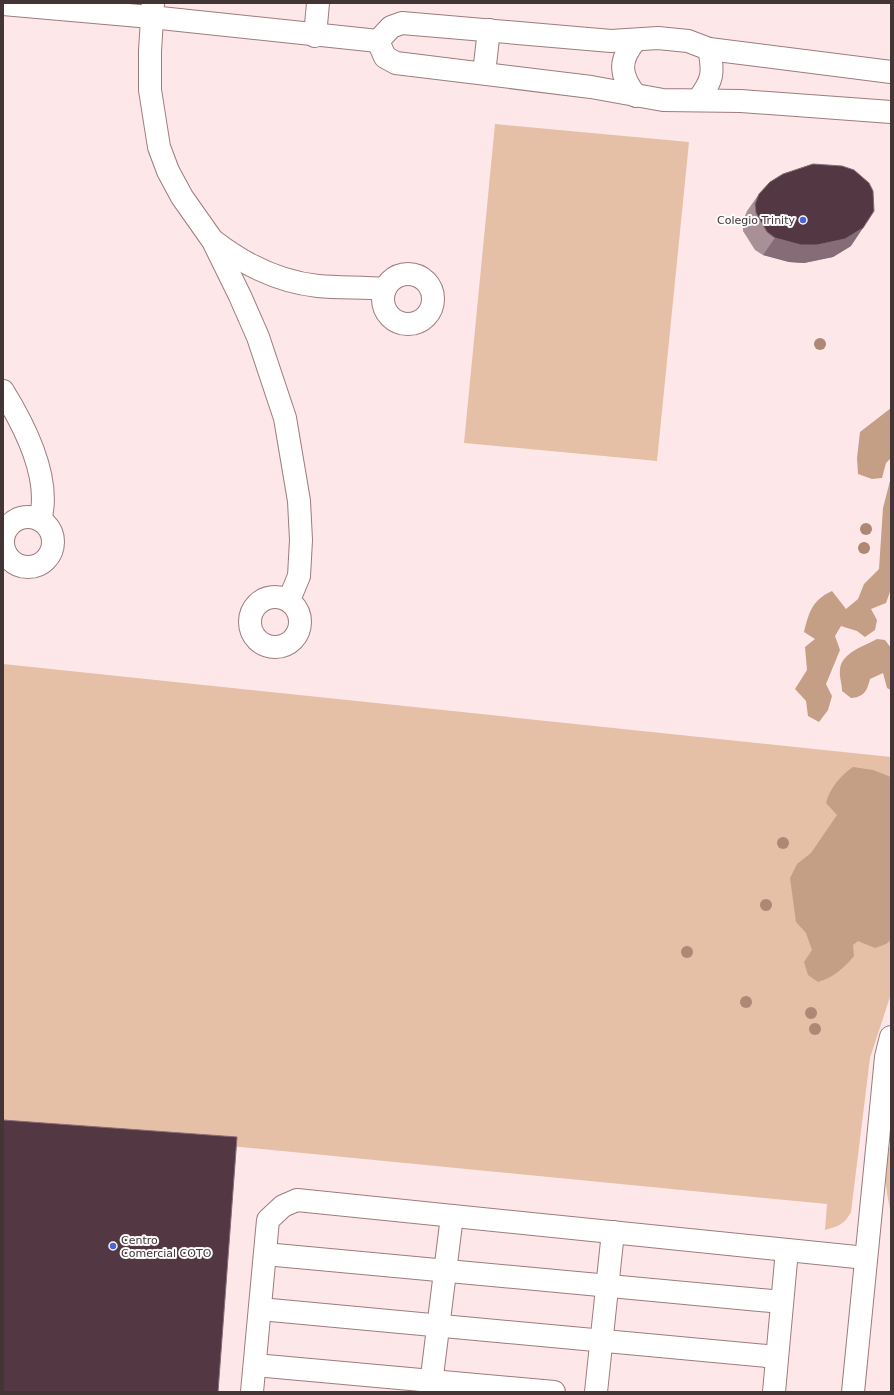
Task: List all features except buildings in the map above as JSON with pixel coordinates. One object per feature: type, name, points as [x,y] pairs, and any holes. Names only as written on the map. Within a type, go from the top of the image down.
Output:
[{"type":"street","points":[[315,36],[318,3]]},
{"type":"street","points":[[3,4],[152,10],[315,36],[378,41]]},
{"type":"street","points":[[152,10],[150,90],[159,147],[168,171],[182,197],[213,241],[258,337],[285,418],[300,501],[301,540],[300,576],[289,600]]},
{"type":"street","points":[[378,41],[391,27],[402,23],[611,41],[635,41],[658,38],[688,41],[709,49],[891,72]]},
{"type":"street","points":[[484,73],[489,30]]},
{"type":"street","points":[[378,41],[385,57],[396,63],[591,87],[663,100],[741,101],[891,112]]},
{"type":"street","points":[[635,41],[626,52],[622,67],[626,84],[636,96]]},
{"type":"street","points":[[698,100],[708,86],[713,68],[709,49]]},
{"type":"street","points":[[213,241],[235,257],[272,275],[295,282],[318,286],[385,289]]},
{"type":"street","points":[[3,391],[19,418],[38,469],[43,489],[43,508],[40,520]]},
{"type":"street","points":[[854,1392],[866,1258],[886,1109],[886,1057],[891,1037]]},
{"type":"street","points":[[252,1392],[268,1220],[283,1206],[297,1200],[866,1258]]},
{"type":"street","points":[[431,1386],[452,1216]]},
{"type":"street","points":[[596,1392],[600,1340],[613,1232]]},
{"type":"street","points":[[774,1392],[786,1250]]},
{"type":"street","points":[[265,1254],[782,1302]]},
{"type":"street","points":[[260,1309],[777,1357]]},
{"type":"street","points":[[255,1364],[431,1386],[554,1392]]},
{"type":"shaded area","points":[[495,124],[689,142],[657,461],[464,443]]},
{"type":"shaded area","points":[[891,408],[891,458],[886,463],[882,478],[872,479],[858,474],[857,458],[860,432]]},
{"type":"shaded area","points":[[891,477],[891,589],[886,603],[871,609],[877,620],[875,630],[865,637],[857,631],[841,626],[835,636],[840,650],[826,684],[832,696],[828,710],[819,722],[808,716],[806,701],[795,689],[807,670],[805,647],[815,639],[804,632],[808,618],[812,607],[820,598],[832,591],[846,609],[858,599],[864,584],[879,569],[883,508]]},
{"type":"shaded area","points":[[877,639],[885,640],[891,648],[891,690],[887,688],[883,673],[870,679],[868,687],[862,695],[851,698],[842,691],[840,669],[842,663],[849,654]]},
{"type":"shaded area","points":[[3,664],[891,757],[891,994],[870,1058],[851,1212],[849,1216],[840,1224],[825,1230],[827,1204],[230,1146],[3,1130]]},
{"type":"shaded area","points":[[853,767],[873,770],[891,777],[891,940],[886,944],[875,948],[858,941],[853,945],[854,956],[846,965],[834,975],[818,982],[808,975],[804,962],[812,950],[806,933],[796,922],[790,878],[797,864],[811,853],[837,815],[826,803],[830,792],[836,783]]},
{"type":"shaded area","points":[[891,1144],[891,1214],[886,1188],[885,1170]]},
{"type":"place","name":"Colegio Trinity","points":[[803,220]]},
{"type":"place","name":"Centro Comercial COTO","points":[[113,1246]]}]
